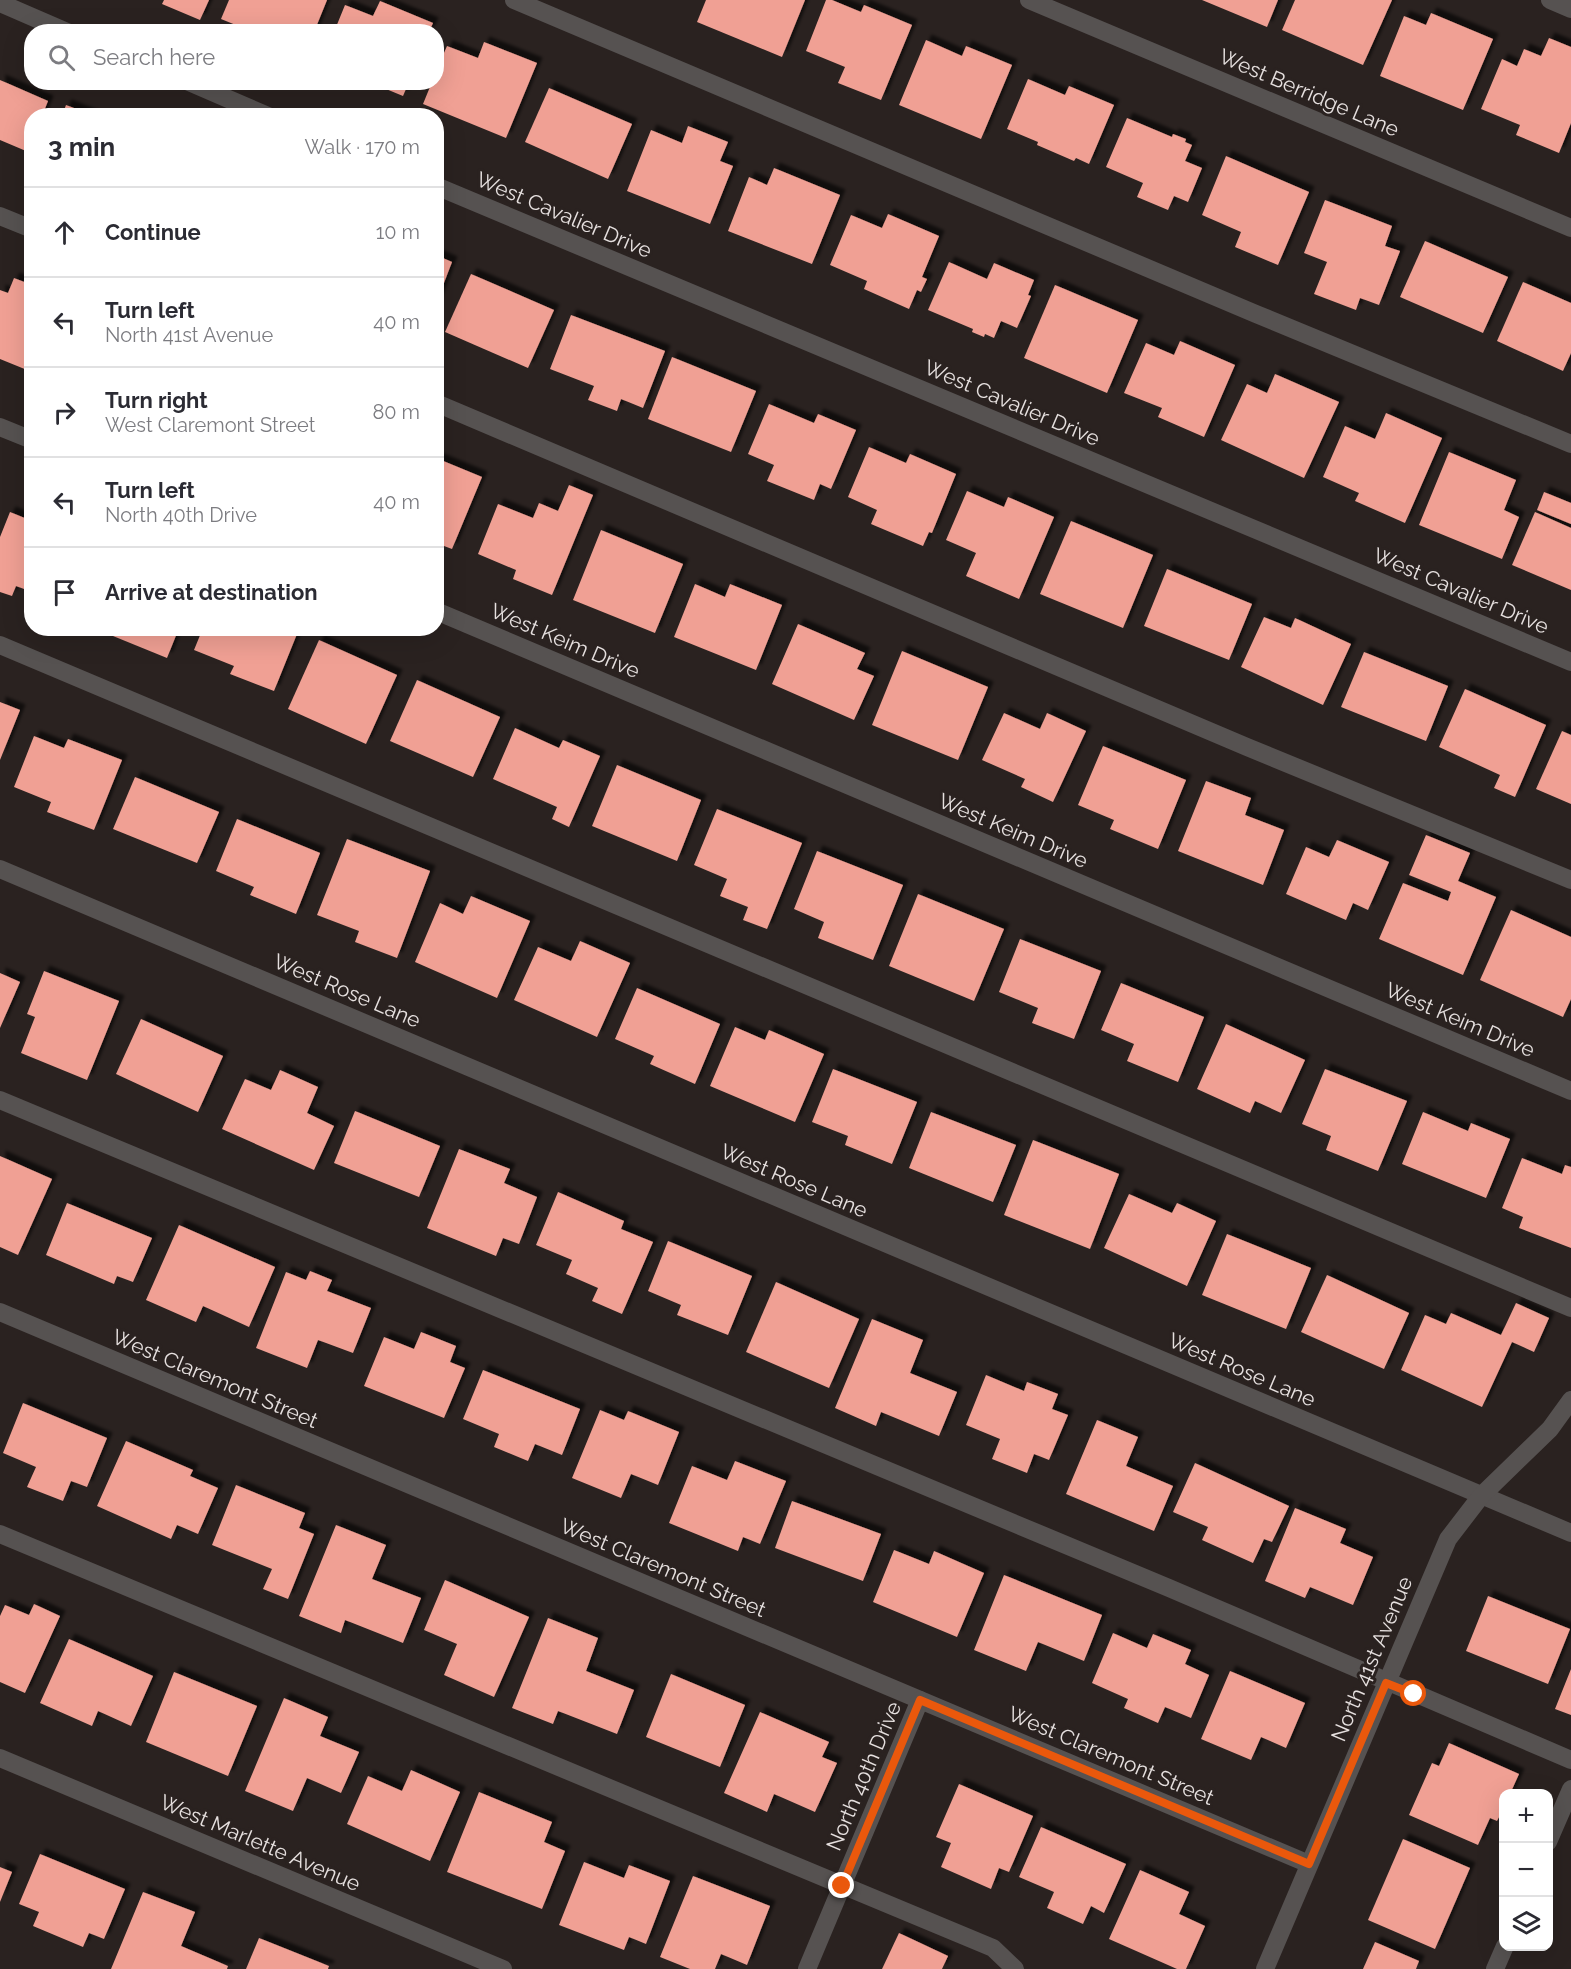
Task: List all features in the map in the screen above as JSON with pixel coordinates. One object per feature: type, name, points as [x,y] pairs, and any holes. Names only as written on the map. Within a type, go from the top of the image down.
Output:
[{"type":"street","points":[[514,0],[1256,314],[1571,444]]},
{"type":"street","name":"West Berridge Lane","points":[[1029,0],[1571,228]]},
{"type":"street","points":[[1550,0],[1571,9]]},
{"type":"street","points":[[0,3],[49,24]]},
{"type":"street","points":[[208,90],[249,108]]},
{"type":"street","name":"West Cavalier Drive","points":[[444,189],[1571,662]]},
{"type":"street","points":[[0,216],[24,226]]},
{"type":"street","points":[[444,406],[1247,747],[1571,880]]},
{"type":"street","points":[[0,427],[24,437]]},
{"type":"street","name":"West Keim Drive","points":[[444,614],[1571,1091]]},
{"type":"street","points":[[0,645],[1571,1308]]},
{"type":"street","name":"West Rose Lane","points":[[0,869],[1571,1533]]},
{"type":"street","points":[[0,1100],[1169,1588],[1386,1683],[1571,1760]]},
{"type":"street","name":"West Claremont Street","points":[[0,1312],[1309,1864]]},
{"type":"street","name":"North 41st Avenue","points":[[1265,1969],[1448,1539],[1480,1496],[1550,1429],[1571,1400]]},
{"type":"street","points":[[0,1534],[993,1948],[1015,1969]]},
{"type":"street","name":"North 40th Drive","points":[[807,1969],[920,1700]]},
{"type":"street","name":"West Marlette Avenue","points":[[0,1758],[503,1969]]},
{"type":"street","points":[[1553,1830],[1571,1789]]},
{"type":"street","points":[[1495,1969],[1503,1951]]},
{"type":"building","points":[[164,0],[209,0],[200,20],[162,4]]},
{"type":"building","points":[[229,0],[327,0],[317,24],[233,24],[221,19]]},
{"type":"building","points":[[706,0],[805,0],[782,57],[697,22]]},
{"type":"building","points":[[826,0],[832,0],[861,12],[864,5],[912,25],[881,100],[838,83],[845,67],[806,51]]},
{"type":"building","points":[[1202,0],[1278,0],[1267,27]]},
{"type":"building","points":[[1295,0],[1392,0],[1363,65],[1282,30]]},
{"type":"building","points":[[380,1],[433,23],[337,24],[345,5],[373,16]]},
{"type":"building","points":[[1431,13],[1493,39],[1463,110],[1380,76],[1404,16],[1426,25]]},
{"type":"building","points":[[1549,38],[1571,47],[1571,123],[1559,153],[1516,135],[1520,125],[1481,109],[1502,59],[1517,66],[1524,49],[1541,56]]},
{"type":"building","points":[[926,40],[962,56],[966,46],[1012,65],[981,139],[899,105]]},
{"type":"building","points":[[484,42],[537,63],[506,138],[444,113],[444,108],[433,108],[423,104],[429,90],[444,90],[444,53],[447,46],[478,58]]},
{"type":"building","points":[[1028,79],[1065,95],[1069,86],[1114,105],[1089,164],[1076,158],[1074,161],[1007,129]]},
{"type":"building","points":[[0,80],[48,101],[45,108],[24,108],[24,150],[0,140]]},
{"type":"building","points":[[549,88],[632,124],[608,179],[525,142]]},
{"type":"building","points":[[388,90],[406,90],[403,96]]},
{"type":"building","points":[[1127,118],[1172,137],[1173,134],[1186,139],[1185,142],[1192,145],[1185,161],[1202,168],[1188,202],[1174,196],[1168,210],[1137,197],[1143,183],[1106,167]]},
{"type":"building","points":[[688,126],[728,142],[720,161],[733,166],[710,224],[627,191],[651,130],[682,143]]},
{"type":"building","points":[[1226,156],[1309,192],[1278,265],[1235,247],[1241,232],[1202,215]]},
{"type":"building","points":[[774,168],[840,195],[812,264],[728,231],[749,177],[767,185]]},
{"type":"building","points":[[1325,200],[1392,226],[1385,246],[1400,251],[1379,305],[1360,298],[1356,310],[1314,294],[1327,262],[1304,253]]},
{"type":"building","points":[[888,214],[939,236],[922,277],[927,279],[921,292],[917,290],[909,309],[864,289],[867,281],[830,265],[851,215],[882,228]]},
{"type":"building","points":[[1425,241],[1508,277],[1483,333],[1400,297]]},
{"type":"building","points":[[444,258],[452,262],[444,283]]},
{"type":"building","points":[[949,262],[987,279],[994,263],[1034,280],[1028,295],[1031,296],[1017,328],[1001,321],[994,338],[985,334],[984,337],[972,332],[973,329],[928,310]]},
{"type":"building","points":[[471,274],[554,310],[528,368],[445,332]]},
{"type":"building","points":[[14,278],[24,282],[24,369],[0,359],[0,290],[8,293]]},
{"type":"building","points":[[1523,282],[1571,303],[1571,353],[1563,371],[1497,341]]},
{"type":"building","points":[[1055,285],[1138,320],[1107,393],[1024,358]]},
{"type":"building","points":[[571,315],[665,351],[643,408],[621,399],[617,411],[588,400],[594,386],[550,369]]},
{"type":"building","points":[[1180,341],[1235,365],[1204,437],[1158,417],[1162,408],[1124,393],[1146,343],[1174,355]]},
{"type":"building","points":[[672,357],[756,391],[731,452],[648,419]]},
{"type":"building","points":[[1275,374],[1339,402],[1304,478],[1221,440],[1247,384],[1267,393]]},
{"type":"building","points":[[769,404],[814,423],[818,414],[856,430],[831,489],[820,484],[814,500],[767,481],[774,465],[748,454]]},
{"type":"building","points":[[1386,413],[1442,438],[1405,523],[1355,501],[1359,493],[1323,477],[1345,426],[1375,439]]},
{"type":"building","points":[[869,447],[906,463],[910,454],[956,474],[932,533],[929,532],[923,546],[871,524],[877,510],[848,497]]},
{"type":"building","points":[[1449,452],[1516,480],[1504,510],[1519,517],[1502,559],[1419,525]]},
{"type":"building","points":[[444,461],[482,477],[452,549],[444,546]]},
{"type":"building","points":[[569,485],[593,495],[552,595],[513,579],[516,570],[478,554],[498,504],[533,518],[539,503],[558,511]]},
{"type":"building","points":[[967,491],[1004,507],[1008,497],[1054,517],[1019,599],[966,576],[976,553],[946,540]]},
{"type":"building","points":[[1544,492],[1571,503],[1571,524],[1537,510]]},
{"type":"building","points":[[10,512],[24,518],[24,589],[16,586],[12,596],[0,592],[0,537]]},
{"type":"building","points":[[1535,512],[1571,528],[1571,590],[1512,565]]},
{"type":"building","points":[[1071,521],[1153,555],[1123,628],[1040,594]]},
{"type":"building","points":[[601,530],[683,564],[655,633],[573,600]]},
{"type":"building","points":[[1167,569],[1252,604],[1229,660],[1144,626]]},
{"type":"building","points":[[695,584],[725,597],[730,584],[782,605],[756,670],[674,637]]},
{"type":"building","points":[[1264,617],[1291,628],[1295,618],[1351,644],[1323,705],[1241,667]]},
{"type":"building","points":[[798,624],[865,653],[857,669],[874,676],[854,720],[772,684]]},
{"type":"building","points":[[113,636],[176,636],[167,658]]},
{"type":"building","points":[[200,636],[296,636],[274,691],[230,674],[234,666],[194,650]]},
{"type":"building","points":[[319,640],[397,675],[366,744],[288,709]]},
{"type":"building","points":[[902,651],[988,687],[958,760],[872,725]]},
{"type":"building","points":[[1364,652],[1448,686],[1426,741],[1341,707]]},
{"type":"building","points":[[417,680],[500,717],[473,777],[390,741]]},
{"type":"building","points":[[1465,689],[1546,725],[1515,797],[1494,788],[1500,775],[1439,747]]},
{"type":"building","points":[[0,702],[20,710],[0,760]]},
{"type":"building","points":[[1004,713],[1040,729],[1047,713],[1086,731],[1053,802],[1021,787],[1025,779],[982,760]]},
{"type":"building","points":[[515,728],[559,748],[563,740],[600,756],[569,827],[552,819],[557,807],[493,779]]},
{"type":"building","points":[[1562,731],[1571,735],[1571,804],[1536,789]]},
{"type":"building","points":[[34,736],[64,748],[68,739],[122,760],[94,830],[47,812],[51,802],[14,787]]},
{"type":"building","points":[[1103,746],[1186,780],[1158,849],[1110,829],[1114,820],[1078,805]]},
{"type":"building","points":[[617,765],[701,800],[677,861],[592,826]]},
{"type":"building","points":[[135,777],[219,812],[197,863],[113,829]]},
{"type":"building","points":[[1206,781],[1251,798],[1245,815],[1284,830],[1263,885],[1178,851]]},
{"type":"building","points":[[717,809],[802,843],[767,929],[743,920],[748,907],[720,896],[727,879],[694,865]]},
{"type":"building","points":[[237,819],[320,853],[296,914],[250,895],[254,887],[216,871]]},
{"type":"building","points":[[1426,835],[1470,853],[1458,881],[1496,897],[1463,975],[1379,939],[1403,883],[1448,901],[1451,892],[1409,875]]},
{"type":"building","points":[[347,839],[430,871],[397,958],[355,942],[359,931],[317,915]]},
{"type":"building","points":[[1337,840],[1389,862],[1368,910],[1353,903],[1346,920],[1286,894],[1306,847],[1329,857]]},
{"type":"building","points":[[817,851],[903,885],[873,960],[818,938],[824,922],[794,909]]},
{"type":"building","points":[[918,894],[1004,929],[974,1001],[889,966]]},
{"type":"building","points":[[471,896],[530,921],[497,998],[415,962],[440,903],[463,914]]},
{"type":"building","points":[[1511,910],[1571,937],[1571,999],[1563,1017],[1480,980]]},
{"type":"building","points":[[1020,939],[1101,971],[1074,1039],[1032,1023],[1038,1008],[999,992]]},
{"type":"building","points":[[580,941],[630,963],[597,1037],[514,1000],[538,947],[571,961]]},
{"type":"building","points":[[44,971],[119,1001],[87,1080],[21,1053],[35,1017],[27,1014]]},
{"type":"building","points":[[0,973],[20,982],[0,1028]]},
{"type":"building","points":[[1121,983],[1204,1017],[1178,1082],[1127,1061],[1134,1044],[1101,1030]]},
{"type":"building","points":[[637,988],[720,1024],[695,1084],[650,1064],[654,1056],[615,1039]]},
{"type":"building","points":[[141,1019],[223,1056],[198,1112],[116,1074]]},
{"type":"building","points":[[1226,1024],[1305,1060],[1281,1113],[1255,1101],[1250,1113],[1197,1089]]},
{"type":"building","points":[[735,1027],[765,1040],[769,1030],[824,1054],[795,1122],[710,1086]]},
{"type":"building","points":[[833,1069],[917,1102],[892,1164],[845,1145],[848,1136],[812,1122]]},
{"type":"building","points":[[1325,1069],[1407,1101],[1378,1171],[1326,1150],[1331,1136],[1302,1124]]},
{"type":"building","points":[[280,1070],[318,1087],[307,1113],[334,1126],[314,1170],[222,1129],[245,1079],[271,1090]]},
{"type":"building","points":[[355,1111],[440,1146],[419,1197],[334,1163]]},
{"type":"building","points":[[931,1112],[1016,1145],[993,1202],[909,1168]]},
{"type":"building","points":[[1423,1112],[1468,1131],[1471,1123],[1510,1139],[1486,1198],[1402,1164]]},
{"type":"building","points":[[1033,1140],[1119,1174],[1090,1249],[1004,1215]]},
{"type":"building","points":[[459,1149],[510,1169],[504,1183],[537,1197],[519,1244],[503,1238],[496,1256],[427,1228]]},
{"type":"building","points":[[0,1156],[52,1179],[18,1255],[0,1247]]},
{"type":"building","points":[[1522,1158],[1562,1174],[1565,1165],[1571,1167],[1571,1248],[1519,1228],[1523,1217],[1502,1208]]},
{"type":"building","points":[[558,1192],[624,1221],[621,1229],[653,1242],[622,1314],[592,1301],[598,1288],[566,1274],[572,1260],[536,1245]]},
{"type":"building","points":[[1129,1194],[1172,1213],[1177,1203],[1216,1221],[1187,1286],[1104,1248]]},
{"type":"building","points":[[67,1203],[152,1238],[133,1282],[117,1276],[114,1284],[46,1255]]},
{"type":"building","points":[[179,1225],[275,1267],[249,1327],[203,1306],[196,1322],[146,1300]]},
{"type":"building","points":[[1227,1234],[1311,1268],[1286,1329],[1202,1295]]},
{"type":"building","points":[[668,1241],[752,1276],[728,1335],[677,1315],[681,1305],[648,1291]]},
{"type":"building","points":[[310,1271],[332,1280],[327,1291],[371,1308],[353,1353],[318,1340],[307,1368],[256,1348],[286,1272],[306,1280]]},
{"type":"building","points":[[1327,1275],[1409,1313],[1384,1369],[1301,1332]]},
{"type":"building","points":[[776,1282],[859,1319],[829,1388],[746,1352]]},
{"type":"building","points":[[1516,1303],[1549,1318],[1534,1352],[1512,1342],[1482,1407],[1401,1370],[1425,1315],[1446,1324],[1451,1313],[1501,1335]]},
{"type":"building","points":[[872,1319],[923,1340],[910,1373],[957,1392],[939,1436],[881,1412],[876,1426],[835,1408]]},
{"type":"building","points":[[421,1332],[456,1346],[450,1362],[465,1368],[444,1418],[364,1386],[384,1337],[414,1349]]},
{"type":"building","points":[[483,1370],[580,1409],[562,1455],[535,1444],[528,1461],[494,1447],[499,1434],[463,1419]]},
{"type":"building","points":[[986,1375],[1024,1391],[1027,1382],[1058,1394],[1052,1409],[1068,1415],[1049,1460],[1034,1454],[1027,1473],[992,1459],[1000,1439],[966,1425]]},
{"type":"building","points":[[23,1403],[107,1438],[87,1487],[71,1481],[63,1501],[27,1487],[36,1467],[3,1453]]},
{"type":"building","points":[[600,1410],[624,1420],[628,1411],[679,1432],[658,1485],[631,1474],[621,1498],[572,1478]]},
{"type":"building","points":[[1097,1420],[1138,1437],[1126,1466],[1173,1486],[1154,1531],[1066,1494]]},
{"type":"building","points":[[126,1441],[193,1470],[190,1476],[218,1488],[198,1534],[177,1525],[171,1539],[97,1506]]},
{"type":"building","points":[[735,1461],[786,1481],[760,1544],[743,1537],[738,1551],[669,1523],[692,1466],[727,1480]]},
{"type":"building","points":[[1195,1463],[1289,1506],[1272,1542],[1264,1539],[1253,1563],[1202,1540],[1208,1527],[1173,1512]]},
{"type":"building","points":[[236,1485],[305,1513],[299,1528],[314,1534],[288,1599],[263,1589],[272,1569],[212,1545]]},
{"type":"building","points":[[792,1501],[881,1534],[863,1581],[775,1548]]},
{"type":"building","points":[[1295,1508],[1346,1529],[1340,1543],[1373,1557],[1353,1605],[1310,1587],[1305,1598],[1265,1581]]},
{"type":"building","points":[[336,1525],[386,1545],[372,1579],[421,1598],[403,1643],[345,1620],[341,1633],[299,1616]]},
{"type":"building","points":[[894,1550],[929,1564],[934,1551],[984,1573],[957,1637],[873,1602]]},
{"type":"building","points":[[1004,1575],[1102,1615],[1084,1661],[1038,1642],[1026,1671],[974,1650]]},
{"type":"building","points":[[445,1580],[529,1617],[494,1697],[444,1675],[457,1644],[424,1630]]},
{"type":"building","points":[[1488,1596],[1570,1629],[1548,1684],[1466,1651]]},
{"type":"building","points":[[34,1604],[60,1616],[25,1693],[0,1682],[0,1616],[5,1605],[29,1615]]},
{"type":"building","points":[[548,1618],[598,1638],[586,1671],[634,1690],[617,1734],[558,1711],[553,1724],[512,1708]]},
{"type":"building","points":[[1113,1633],[1147,1648],[1153,1634],[1191,1650],[1185,1664],[1209,1675],[1191,1718],[1165,1707],[1158,1723],[1124,1708],[1128,1699],[1092,1683]]},
{"type":"building","points":[[69,1639],[153,1676],[131,1726],[98,1711],[92,1726],[40,1703]]},
{"type":"building","points":[[1571,1669],[1571,1715],[1555,1709]]},
{"type":"building","points":[[1230,1671],[1305,1703],[1286,1748],[1261,1737],[1251,1760],[1201,1739]]},
{"type":"building","points":[[174,1672],[257,1706],[228,1776],[146,1742]]},
{"type":"building","points":[[671,1674],[745,1705],[720,1767],[646,1737]]},
{"type":"building","points":[[284,1698],[328,1717],[320,1736],[359,1752],[341,1793],[307,1778],[293,1811],[245,1791]]},
{"type":"building","points":[[760,1712],[829,1742],[822,1757],[837,1763],[815,1812],[774,1794],[767,1812],[724,1793]]},
{"type":"building","points":[[1449,1743],[1519,1774],[1512,1789],[1499,1789],[1499,1817],[1497,1821],[1490,1818],[1478,1845],[1409,1815],[1432,1763],[1439,1766]]},
{"type":"building","points":[[411,1770],[460,1792],[430,1861],[347,1824],[368,1776],[402,1791]]},
{"type":"building","points":[[959,1784],[1033,1816],[1009,1872],[999,1868],[991,1889],[941,1867],[951,1843],[936,1837]]},
{"type":"building","points":[[479,1792],[552,1822],[544,1842],[565,1851],[542,1909],[447,1872]]},
{"type":"building","points":[[1041,1827],[1126,1864],[1104,1913],[1091,1906],[1083,1924],[1047,1908],[1054,1892],[1019,1877]]},
{"type":"building","points":[[1403,1839],[1470,1868],[1435,1949],[1368,1920]]},
{"type":"building","points":[[40,1854],[125,1889],[104,1939],[89,1933],[83,1947],[33,1926],[39,1912],[19,1904]]},
{"type":"building","points":[[584,1862],[624,1878],[629,1865],[670,1881],[646,1944],[629,1937],[624,1950],[559,1925]]},
{"type":"building","points":[[0,1867],[12,1872],[0,1902]]},
{"type":"building","points":[[1140,1870],[1189,1892],[1179,1914],[1205,1926],[1186,1969],[1177,1969],[1109,1939]]},
{"type":"building","points":[[693,1876],[770,1906],[747,1965],[721,1954],[715,1969],[690,1969],[660,1957]]},
{"type":"building","points":[[143,1892],[195,1912],[181,1946],[228,1966],[227,1969],[111,1969]]},
{"type":"building","points":[[899,1933],[948,1956],[942,1969],[882,1969]]},
{"type":"building","points":[[259,1938],[329,1966],[328,1969],[246,1969]]},
{"type":"building","points":[[1375,1942],[1419,1961],[1416,1969],[1363,1969]]},
{"type":"route","points":[[842,1886],[920,1700],[1309,1864],[1386,1683],[1414,1694]]}]
